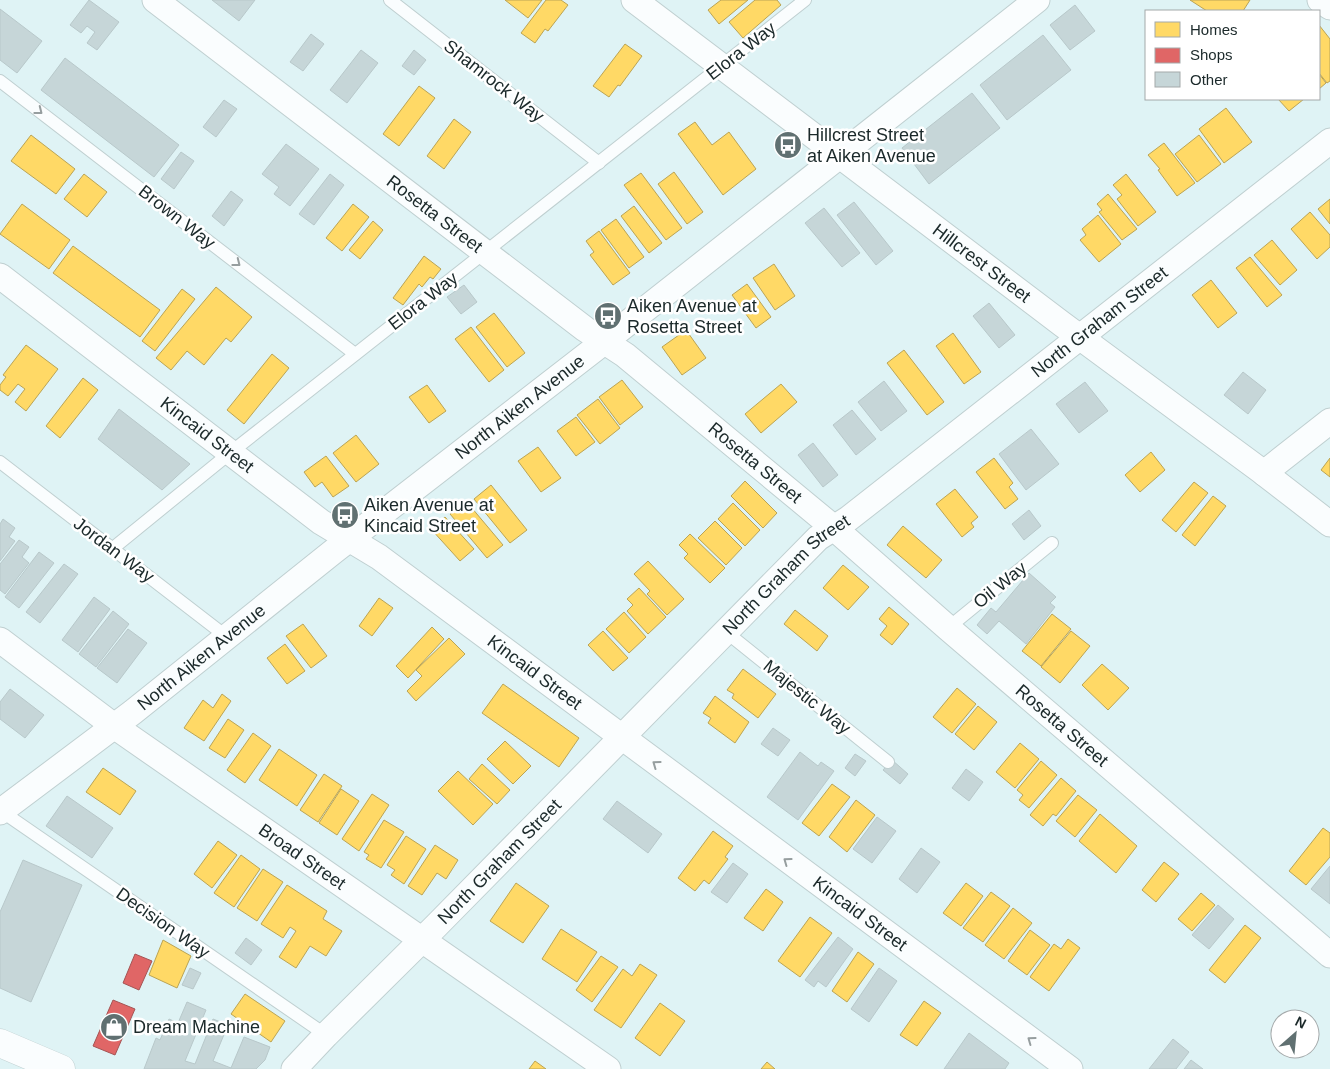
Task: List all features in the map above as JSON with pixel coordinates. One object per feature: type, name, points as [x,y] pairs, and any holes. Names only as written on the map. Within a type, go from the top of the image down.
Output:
[{"type":"main road","points":[[0,1043],[60,1069]]},
{"type":"street","name":"Rosetta Street","points":[[155,0],[585,329],[625,355],[834,528],[948,628],[1330,954]]},
{"type":"street","name":"Hillcrest Street","points":[[634,0],[1079,337],[1330,524]]},
{"type":"street","name":"North Aiken Avenue","points":[[0,811],[114,726],[1037,0]]},
{"type":"street","name":"North Graham Street","points":[[294,1069],[326,1034],[421,941],[818,538],[848,519],[1330,141]]},
{"type":"street","name":"Kincaid Street","points":[[0,276],[321,522],[379,557],[1070,1069]]},
{"type":"street","points":[[1264,473],[1330,421]]},
{"type":"street","name":"Broad Street","points":[[0,640],[114,726],[421,941],[608,1069]]},
{"type":"lane","name":"Shamrock Way","points":[[390,0],[599,163]]},
{"type":"lane","name":"Elora Way","points":[[112,549],[230,453],[805,0]]},
{"type":"lane","name":"Brown Way","points":[[0,81],[355,354]]},
{"type":"lane","name":"Jordan Way","points":[[0,462],[227,637]]},
{"type":"lane","name":"Oil Way","points":[[948,628],[1052,543]]},
{"type":"lane","name":"Majestic Way","points":[[726,632],[888,762]]},
{"type":"lane","name":"Decision Way","points":[[0,811],[326,1034]]},
{"type":"building: Homes","points":[[505,0],[542,0],[528,18]]},
{"type":"building: Homes","points":[[546,0],[561,0],[568,5],[548,31],[545,29],[535,43],[521,33]]},
{"type":"building: Homes","points":[[721,0],[748,0],[719,24],[708,10]]},
{"type":"building: Homes","points":[[755,0],[777,0],[781,5],[743,38],[729,22]]},
{"type":"building: Homes","points":[[1190,0],[1250,0],[1244,10],[1205,10]]},
{"type":"building: Homes","points":[[1320,26],[1330,39],[1330,81],[1327,83],[1320,74]]},
{"type":"building: Homes","points":[[625,44],[642,56],[620,86],[618,85],[609,97],[593,86]]},
{"type":"building: Homes","points":[[1320,75],[1326,83],[1320,88]]},
{"type":"building: Homes","points":[[419,86],[435,98],[399,146],[383,134]]},
{"type":"building: Homes","points":[[1279,100],[1303,100],[1289,111]]},
{"type":"building: Homes","points":[[1226,108],[1252,142],[1224,163],[1199,129]]},
{"type":"building: Homes","points":[[454,119],[471,132],[444,169],[427,156]]},
{"type":"building: Homes","points":[[695,122],[712,145],[729,132],[756,169],[723,195],[678,134]]},
{"type":"building: Homes","points":[[31,135],[75,169],[56,194],[11,161]]},
{"type":"building: Homes","points":[[1199,135],[1221,164],[1197,182],[1175,154]]},
{"type":"building: Homes","points":[[1164,143],[1195,183],[1177,196],[1158,170],[1160,169],[1148,155]]},
{"type":"building: Homes","points":[[674,172],[703,212],[687,224],[658,184]]},
{"type":"building: Homes","points":[[641,173],[682,228],[666,240],[624,185]]},
{"type":"building: Homes","points":[[84,174],[107,192],[87,217],[64,199]]},
{"type":"building: Homes","points":[[1126,174],[1156,212],[1138,226],[1117,199],[1122,195],[1113,185]]},
{"type":"building: Homes","points":[[1108,194],[1137,229],[1122,240],[1099,212],[1102,210],[1097,204]]},
{"type":"building: Homes","points":[[1330,199],[1330,224],[1318,209]]},
{"type":"building: Homes","points":[[22,204],[70,240],[49,269],[0,234]]},
{"type":"building: Homes","points":[[353,204],[369,217],[342,251],[326,238]]},
{"type":"building: Homes","points":[[634,206],[662,243],[649,253],[621,216]]},
{"type":"building: Homes","points":[[1310,212],[1330,235],[1330,247],[1317,259],[1291,229]]},
{"type":"building: Homes","points":[[1098,215],[1121,244],[1099,262],[1080,240],[1086,235],[1082,229]]},
{"type":"building: Homes","points":[[616,219],[644,257],[629,268],[601,230]]},
{"type":"building: Homes","points":[[373,221],[383,230],[360,259],[349,250]]},
{"type":"building: Homes","points":[[599,231],[630,273],[613,285],[590,255],[594,252],[586,241]]},
{"type":"building: Homes","points":[[1272,240],[1297,270],[1280,285],[1254,255]]},
{"type":"building: Homes","points":[[73,246],[160,310],[140,337],[53,273]]},
{"type":"building: Homes","points":[[424,256],[441,269],[433,279],[430,277],[422,287],[419,284],[403,305],[393,298]]},
{"type":"building: Homes","points":[[1250,257],[1282,295],[1267,307],[1236,268]]},
{"type":"building: Homes","points":[[774,264],[795,296],[775,310],[753,278]]},
{"type":"building: Homes","points":[[1211,280],[1237,313],[1218,328],[1192,295]]},
{"type":"building: Homes","points":[[747,284],[771,317],[756,328],[732,295]]},
{"type":"building: Homes","points":[[216,287],[252,317],[231,342],[226,338],[204,365],[187,351],[171,370],[156,358]]},
{"type":"building: Homes","points":[[182,289],[195,299],[155,351],[142,341]]},
{"type":"building: Homes","points":[[494,313],[525,353],[507,367],[476,327]]},
{"type":"building: Homes","points":[[471,327],[504,370],[489,382],[455,339]]},
{"type":"building: Homes","points":[[686,330],[706,358],[682,375],[662,347]]},
{"type":"building: Homes","points":[[953,333],[981,372],[964,384],[936,346]]},
{"type":"building: Homes","points":[[26,345],[58,369],[26,411],[15,402],[25,389],[18,384],[8,396],[0,390],[0,385],[6,377],[3,375]]},
{"type":"building: Homes","points":[[904,350],[944,402],[927,415],[887,363]]},
{"type":"building: Homes","points":[[272,354],[289,368],[244,424],[227,410]]},
{"type":"building: Homes","points":[[83,378],[98,390],[60,438],[46,426]]},
{"type":"building: Homes","points":[[622,380],[643,407],[620,425],[599,397]]},
{"type":"building: Homes","points":[[781,384],[797,402],[761,433],[745,414]]},
{"type":"building: Homes","points":[[427,385],[446,411],[429,423],[409,397]]},
{"type":"building: Homes","points":[[598,399],[620,428],[600,444],[577,415]]},
{"type":"building: Homes","points":[[576,417],[595,442],[576,456],[557,431]]},
{"type":"building: Homes","points":[[356,435],[379,464],[356,482],[333,453]]},
{"type":"building: Homes","points":[[538,447],[561,478],[541,492],[518,461]]},
{"type":"building: Homes","points":[[1151,452],[1165,470],[1140,492],[1125,475]]},
{"type":"building: Homes","points":[[326,456],[349,486],[333,497],[322,482],[315,487],[304,472]]},
{"type":"building: Homes","points":[[994,458],[1013,483],[1009,487],[1018,499],[1005,509],[976,472]]},
{"type":"building: Homes","points":[[1330,458],[1330,477],[1321,470]]},
{"type":"building: Homes","points":[[745,481],[777,513],[763,528],[731,496]]},
{"type":"building: Homes","points":[[1194,482],[1208,493],[1176,532],[1162,520]]},
{"type":"building: Homes","points":[[491,485],[527,530],[510,543],[474,499]]},
{"type":"building: Homes","points":[[955,489],[978,517],[971,523],[974,527],[962,537],[936,504]]},
{"type":"building: Homes","points":[[1213,496],[1226,506],[1195,546],[1182,535]]},
{"type":"building: Homes","points":[[466,501],[503,545],[487,558],[450,514]]},
{"type":"building: Homes","points":[[733,503],[760,530],[745,546],[718,519]]},
{"type":"building: Homes","points":[[445,517],[474,549],[460,561],[431,529]]},
{"type":"building: Homes","points":[[715,521],[742,548],[726,565],[698,538]]},
{"type":"building: Homes","points":[[903,526],[942,560],[926,578],[887,545]]},
{"type":"building: Homes","points":[[690,534],[725,568],[710,583],[684,558],[688,554],[679,545]]},
{"type":"building: Homes","points":[[648,561],[684,599],[667,615],[647,594],[650,591],[634,574]]},
{"type":"building: Homes","points":[[843,565],[869,587],[848,610],[823,588]]},
{"type":"building: Homes","points":[[639,588],[666,617],[648,634],[627,611],[633,605],[627,599]]},
{"type":"building: Homes","points":[[379,598],[393,608],[372,636],[359,626]]},
{"type":"building: Homes","points":[[889,607],[909,624],[892,645],[880,635],[887,626],[879,619]]},
{"type":"building: Homes","points":[[795,610],[828,636],[817,651],[784,624]]},
{"type":"building: Homes","points":[[624,612],[646,637],[629,653],[606,629]]},
{"type":"building: Homes","points":[[1052,614],[1071,629],[1041,666],[1022,651]]},
{"type":"building: Homes","points":[[303,624],[327,656],[311,668],[286,636]]},
{"type":"building: Homes","points":[[432,627],[444,639],[408,678],[396,666]]},
{"type":"building: Homes","points":[[603,631],[628,658],[613,671],[588,645]]},
{"type":"building: Homes","points":[[1071,631],[1090,646],[1060,683],[1041,667]]},
{"type":"building: Homes","points":[[449,638],[465,654],[416,701],[407,691],[422,676],[416,670]]},
{"type":"building: Homes","points":[[285,644],[305,671],[287,684],[267,658]]},
{"type":"building: Homes","points":[[1102,664],[1129,688],[1108,710],[1082,685]]},
{"type":"building: Homes","points":[[743,669],[776,694],[758,718],[732,698],[734,694],[727,690]]},
{"type":"building: Homes","points":[[503,684],[579,738],[559,767],[482,713]]},
{"type":"building: Homes","points":[[957,688],[976,704],[952,733],[933,717]]},
{"type":"building: Homes","points":[[222,694],[231,701],[204,741],[184,728],[203,700],[213,708]]},
{"type":"building: Homes","points":[[715,696],[749,722],[735,743],[708,723],[711,718],[703,713]]},
{"type":"building: Homes","points":[[978,706],[997,722],[974,750],[955,734]]},
{"type":"building: Homes","points":[[228,719],[244,730],[225,758],[209,748]]},
{"type":"building: Homes","points":[[253,733],[271,746],[245,783],[227,770]]},
{"type":"building: Homes","points":[[505,741],[531,766],[513,784],[487,759]]},
{"type":"building: Homes","points":[[1020,743],[1039,759],[1015,788],[996,772]]},
{"type":"building: Homes","points":[[279,749],[317,775],[297,806],[259,780]]},
{"type":"building: Homes","points":[[1041,761],[1057,775],[1029,808],[1019,800],[1023,795],[1017,790]]},
{"type":"building: Homes","points":[[482,764],[510,790],[497,804],[469,779]]},
{"type":"building: Homes","points":[[103,768],[136,791],[120,815],[86,792]]},
{"type":"building: Homes","points":[[458,771],[493,804],[473,825],[438,791]]},
{"type":"building: Homes","points":[[324,774],[342,786],[318,822],[300,810]]},
{"type":"building: Homes","points":[[1061,778],[1076,791],[1056,816],[1053,814],[1043,826],[1030,815]]},
{"type":"building: Homes","points":[[832,784],[850,797],[819,836],[802,823]]},
{"type":"building: Homes","points":[[341,789],[359,801],[337,835],[319,823]]},
{"type":"building: Homes","points":[[372,794],[389,805],[359,851],[342,839]]},
{"type":"building: Homes","points":[[1078,795],[1097,810],[1075,837],[1056,821]]},
{"type":"building: Homes","points":[[856,800],[875,815],[847,852],[829,837]]},
{"type":"building: Homes","points":[[1100,814],[1137,846],[1116,873],[1079,841]]},
{"type":"building: Homes","points":[[384,820],[404,832],[381,868],[366,859],[369,855],[364,852]]},
{"type":"building: Homes","points":[[1323,828],[1330,833],[1330,857],[1306,885],[1289,871]]},
{"type":"building: Homes","points":[[713,831],[733,846],[725,857],[728,859],[709,884],[704,880],[695,891],[678,878]]},
{"type":"building: Homes","points":[[406,836],[426,849],[404,884],[391,875],[395,870],[387,865]]},
{"type":"building: Homes","points":[[218,841],[237,855],[212,888],[194,874]]},
{"type":"building: Homes","points":[[435,845],[458,860],[446,879],[437,873],[422,895],[408,886]]},
{"type":"building: Homes","points":[[241,855],[260,869],[234,907],[214,893]]},
{"type":"building: Homes","points":[[1164,862],[1179,874],[1156,902],[1142,890]]},
{"type":"building: Homes","points":[[263,869],[283,882],[257,921],[237,908]]},
{"type":"building: Homes","points":[[516,883],[549,906],[523,943],[490,921]]},
{"type":"building: Homes","points":[[966,883],[983,896],[961,926],[943,913]]},
{"type":"building: Homes","points":[[287,885],[327,911],[323,919],[342,931],[326,956],[310,946],[296,968],[279,957],[296,931],[290,927],[283,938],[261,924]]},
{"type":"building: Homes","points":[[766,889],[783,902],[763,931],[744,918]]},
{"type":"building: Homes","points":[[991,892],[1010,906],[983,942],[963,928]]},
{"type":"building: Homes","points":[[1201,893],[1215,905],[1192,931],[1178,919]]},
{"type":"building: Homes","points":[[1013,908],[1032,923],[1004,959],[985,945]]},
{"type":"building: Homes","points":[[810,917],[832,933],[800,977],[778,961]]},
{"type":"building: Homes","points":[[1245,925],[1261,938],[1225,983],[1209,970]]},
{"type":"building: Homes","points":[[561,929],[597,952],[577,982],[542,959]]},
{"type":"building: Homes","points":[[1030,930],[1050,945],[1027,975],[1008,961]]},
{"type":"building: Homes","points":[[1068,939],[1080,948],[1049,991],[1030,977],[1054,944],[1061,949]]},
{"type":"building: Homes","points":[[163,940],[191,956],[177,988],[149,975]]},
{"type":"building: Homes","points":[[858,952],[874,964],[847,1002],[832,991]]},
{"type":"building: Homes","points":[[601,956],[618,967],[592,1002],[576,990]]},
{"type":"building: Homes","points":[[640,964],[657,975],[621,1028],[594,1010],[623,969],[632,976]]},
{"type":"building: Homes","points":[[245,994],[285,1021],[271,1042],[231,1014]]},
{"type":"building: Homes","points":[[924,1001],[941,1013],[917,1046],[900,1035]]},
{"type":"building: Homes","points":[[660,1003],[685,1021],[660,1056],[635,1038]]},
{"type":"building: Homes","points":[[535,1061],[546,1069],[529,1069]]},
{"type":"building: Homes","points":[[767,1062],[775,1069],[761,1069]]},
{"type":"building: Shops","points":[[135,954],[152,961],[139,990],[123,983]]},
{"type":"building: Shops","name":"Dream Machine","points":[[113,1000],[135,1009],[115,1055],[93,1046]]},
{"type":"building: Other","points":[[89,0],[119,22],[97,50],[87,43],[95,32],[87,26],[81,33],[70,25]]},
{"type":"building: Other","points":[[212,0],[255,0],[239,21]]},
{"type":"building: Other","points":[[1075,5],[1095,31],[1070,50],[1050,25]]},
{"type":"building: Other","points":[[0,9],[42,41],[17,73],[0,60]]},
{"type":"building: Other","points":[[311,34],[324,44],[303,71],[290,62]]},
{"type":"building: Other","points":[[1043,35],[1071,70],[1007,120],[980,85]]},
{"type":"building: Other","points":[[361,50],[378,63],[347,103],[330,90]]},
{"type":"building: Other","points":[[414,50],[426,60],[414,75],[402,66]]},
{"type":"building: Other","points":[[65,58],[179,145],[154,177],[41,90]]},
{"type":"building: Other","points":[[972,93],[1000,128],[929,184],[902,148]]},
{"type":"building: Other","points":[[224,100],[237,109],[216,137],[203,127]]},
{"type":"building: Other","points":[[286,144],[319,169],[290,206],[274,194],[279,187],[262,174]]},
{"type":"building: Other","points":[[181,152],[194,161],[174,189],[161,179]]},
{"type":"building: Other","points":[[330,174],[344,185],[314,225],[299,214]]},
{"type":"building: Other","points":[[231,191],[243,200],[224,226],[212,216]]},
{"type":"building: Other","points":[[854,202],[893,251],[876,265],[837,215]]},
{"type":"building: Other","points":[[824,208],[860,253],[842,267],[805,223]]},
{"type":"building: Other","points":[[464,285],[477,302],[461,314],[447,297]]},
{"type":"building: Other","points":[[989,303],[1015,335],[999,348],[973,316]]},
{"type":"building: Other","points":[[1243,372],[1266,390],[1248,414],[1224,395]]},
{"type":"building: Other","points":[[884,381],[907,411],[881,431],[858,402]]},
{"type":"building: Other","points":[[1085,382],[1108,411],[1079,433],[1056,404]]},
{"type":"building: Other","points":[[119,409],[190,464],[162,490],[98,439]]},
{"type":"building: Other","points":[[852,410],[876,439],[856,455],[833,425]]},
{"type":"building: Other","points":[[1031,429],[1059,464],[1026,490],[999,454]]},
{"type":"building: Other","points":[[813,443],[838,475],[823,487],[798,455]]},
{"type":"building: Other","points":[[1029,510],[1041,526],[1024,540],[1012,524]]},
{"type":"building: Other","points":[[3,519],[15,528],[9,537],[15,541],[0,561],[0,524]]},
{"type":"building: Other","points":[[19,540],[29,547],[22,557],[29,563],[5,594],[0,590],[0,564]]},
{"type":"building: Other","points":[[39,552],[54,563],[19,608],[5,597]]},
{"type":"building: Other","points":[[64,564],[78,574],[40,623],[26,612]]},
{"type":"building: Other","points":[[1029,573],[1056,597],[1050,603],[1055,607],[1026,644],[999,621],[987,634],[977,625],[991,608],[996,612]]},
{"type":"building: Other","points":[[94,597],[110,609],[78,652],[62,640]]},
{"type":"building: Other","points":[[113,611],[129,624],[96,667],[79,654]]},
{"type":"building: Other","points":[[128,629],[147,643],[117,683],[97,668]]},
{"type":"building: Other","points":[[10,689],[44,715],[25,738],[0,719],[0,702]]},
{"type":"building: Other","points":[[773,728],[790,740],[778,756],[761,744]]},
{"type":"building: Other","points":[[800,752],[818,766],[821,762],[834,771],[798,820],[767,797]]},
{"type":"building: Other","points":[[855,754],[866,761],[855,776],[845,768]]},
{"type":"building: Other","points":[[892,760],[908,774],[900,784],[883,770]]},
{"type":"building: Other","points":[[966,769],[983,782],[969,801],[952,788]]},
{"type":"building: Other","points":[[67,796],[113,828],[92,858],[46,826]]},
{"type":"building: Other","points":[[617,801],[662,834],[648,853],[603,819]]},
{"type":"building: Other","points":[[877,817],[896,831],[872,863],[853,849]]},
{"type":"building: Other","points":[[921,848],[940,862],[917,893],[899,879]]},
{"type":"building: Other","points":[[23,860],[82,885],[31,1002],[0,988],[0,912]]},
{"type":"building: Other","points":[[733,863],[748,874],[727,903],[711,892]]},
{"type":"building: Other","points":[[1330,866],[1330,904],[1311,889]]},
{"type":"building: Other","points":[[1218,905],[1234,919],[1209,949],[1192,935]]},
{"type":"building: Other","points":[[838,937],[853,949],[826,987],[818,981],[814,987],[805,980]]},
{"type":"building: Other","points":[[246,938],[262,950],[251,965],[235,953]]},
{"type":"building: Other","points":[[190,968],[201,973],[193,989],[182,985]]},
{"type":"building: Other","points":[[879,968],[897,981],[869,1022],[851,1009]]},
{"type":"building: Other","points":[[187,1002],[206,1010],[185,1061],[195,1064],[213,1019],[228,1025],[213,1061],[231,1068],[244,1037],[270,1047],[265,1060],[256,1069],[144,1069],[156,1038],[160,1040],[169,1019],[178,1023]]},
{"type":"building: Other","points":[[969,1033],[1009,1063],[1005,1069],[944,1069]]},
{"type":"building: Other","points":[[1173,1039],[1189,1052],[1176,1069],[1149,1069]]},
{"type":"building: Other","points":[[1191,1060],[1203,1069],[1184,1069]]},
{"type":"place","name":"Hillcrest Street at Aiken Avenue","points":[[788,145]]},
{"type":"place","name":"Aiken Avenue at Rosetta Street","points":[[608,316]]},
{"type":"place","name":"Aiken Avenue at Kincaid Street","points":[[345,515]]},
{"type":"place","name":"Dream Machine","points":[[114,1027]]}]
